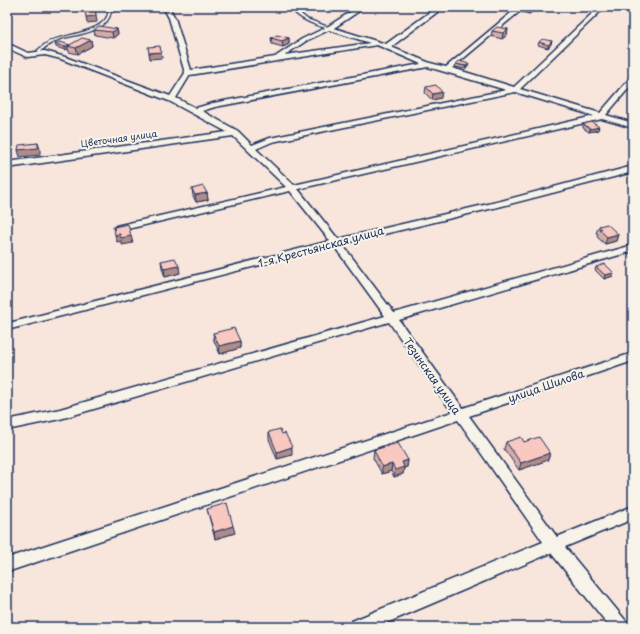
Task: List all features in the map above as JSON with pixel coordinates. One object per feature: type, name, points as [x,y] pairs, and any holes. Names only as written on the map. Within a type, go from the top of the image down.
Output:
[{"type":"street","points":[[166,7],[172,18],[188,73],[172,99]]},
{"type":"street","points":[[276,59],[304,40],[329,28],[362,7]]},
{"type":"street","points":[[188,73],[368,44],[384,46],[441,7]]},
{"type":"street","points":[[447,68],[522,7]]},
{"type":"street","points":[[252,148],[270,140],[515,90],[602,7]]},
{"type":"street","points":[[613,7],[633,11]]},
{"type":"street","points":[[329,28],[384,46],[428,65],[447,68],[633,126]]},
{"type":"street","points":[[7,45],[27,55],[45,53]]},
{"type":"street","name":"Тезинская улица","points":[[45,53],[106,73],[172,99],[235,133],[252,148],[293,189],[336,242],[553,544],[620,627]]},
{"type":"street","points":[[196,111],[213,105],[428,65]]},
{"type":"street","points":[[119,228],[293,189],[601,116],[633,78]]},
{"type":"street","name":"Цветочная улица","points":[[7,165],[235,133]]},
{"type":"street","name":"1-я Крестьянская улица","points":[[8,328],[336,242],[502,203],[633,169]]},
{"type":"street","points":[[7,425],[60,414],[633,248]]},
{"type":"street","name":"улица Шилова","points":[[7,565],[633,357]]},
{"type":"street","points":[[358,627],[553,544],[633,512]]},
{"type":"lane","points":[[45,53],[39,52],[43,46],[74,34],[98,27],[108,18],[110,9],[120,7]]},
{"type":"lane","points":[[295,7],[294,10],[308,22],[329,28]]},
{"type":"building","points":[[525,7],[532,9],[529,11],[522,9]]},
{"type":"building","points":[[95,9],[96,16],[86,17],[85,10]]},
{"type":"building","points":[[99,26],[117,29],[112,32],[94,30]]},
{"type":"building","points":[[497,27],[508,29],[503,33],[492,31]]},
{"type":"building","points":[[277,35],[289,38],[282,41],[271,38]]},
{"type":"building","points":[[82,38],[91,40],[76,48],[68,46]]},
{"type":"building","points":[[542,39],[552,41],[548,45],[539,42]]},
{"type":"building","points":[[60,42],[70,45],[65,47],[55,44]]},
{"type":"building","points":[[160,46],[161,52],[149,53],[148,47]]},
{"type":"building","points":[[459,61],[469,64],[466,66],[456,64]]},
{"type":"building","points":[[436,85],[442,92],[433,94],[426,87]]},
{"type":"building","points":[[592,122],[599,127],[590,129],[583,124]]},
{"type":"building","points":[[38,143],[38,148],[18,150],[19,145]]},
{"type":"building","points":[[203,186],[207,193],[195,195],[192,189]]},
{"type":"building","points":[[128,224],[131,236],[121,238],[120,234],[115,235],[114,227]]},
{"type":"building","points":[[607,224],[618,234],[607,237],[599,229],[602,229],[599,226]]},
{"type":"building","points":[[175,258],[179,266],[164,269],[161,261]]},
{"type":"building","points":[[605,264],[614,273],[605,275],[596,267]]},
{"type":"building","points":[[234,328],[240,341],[219,346],[213,333]]},
{"type":"building","points":[[280,429],[282,434],[285,433],[292,447],[277,452],[269,432]]},
{"type":"building","points":[[521,437],[524,442],[539,437],[550,453],[521,463],[506,442]]},
{"type":"building","points":[[398,443],[408,460],[402,462],[404,467],[395,470],[392,464],[382,467],[374,450]]},
{"type":"building","points":[[227,503],[233,526],[214,532],[207,509]]}]
